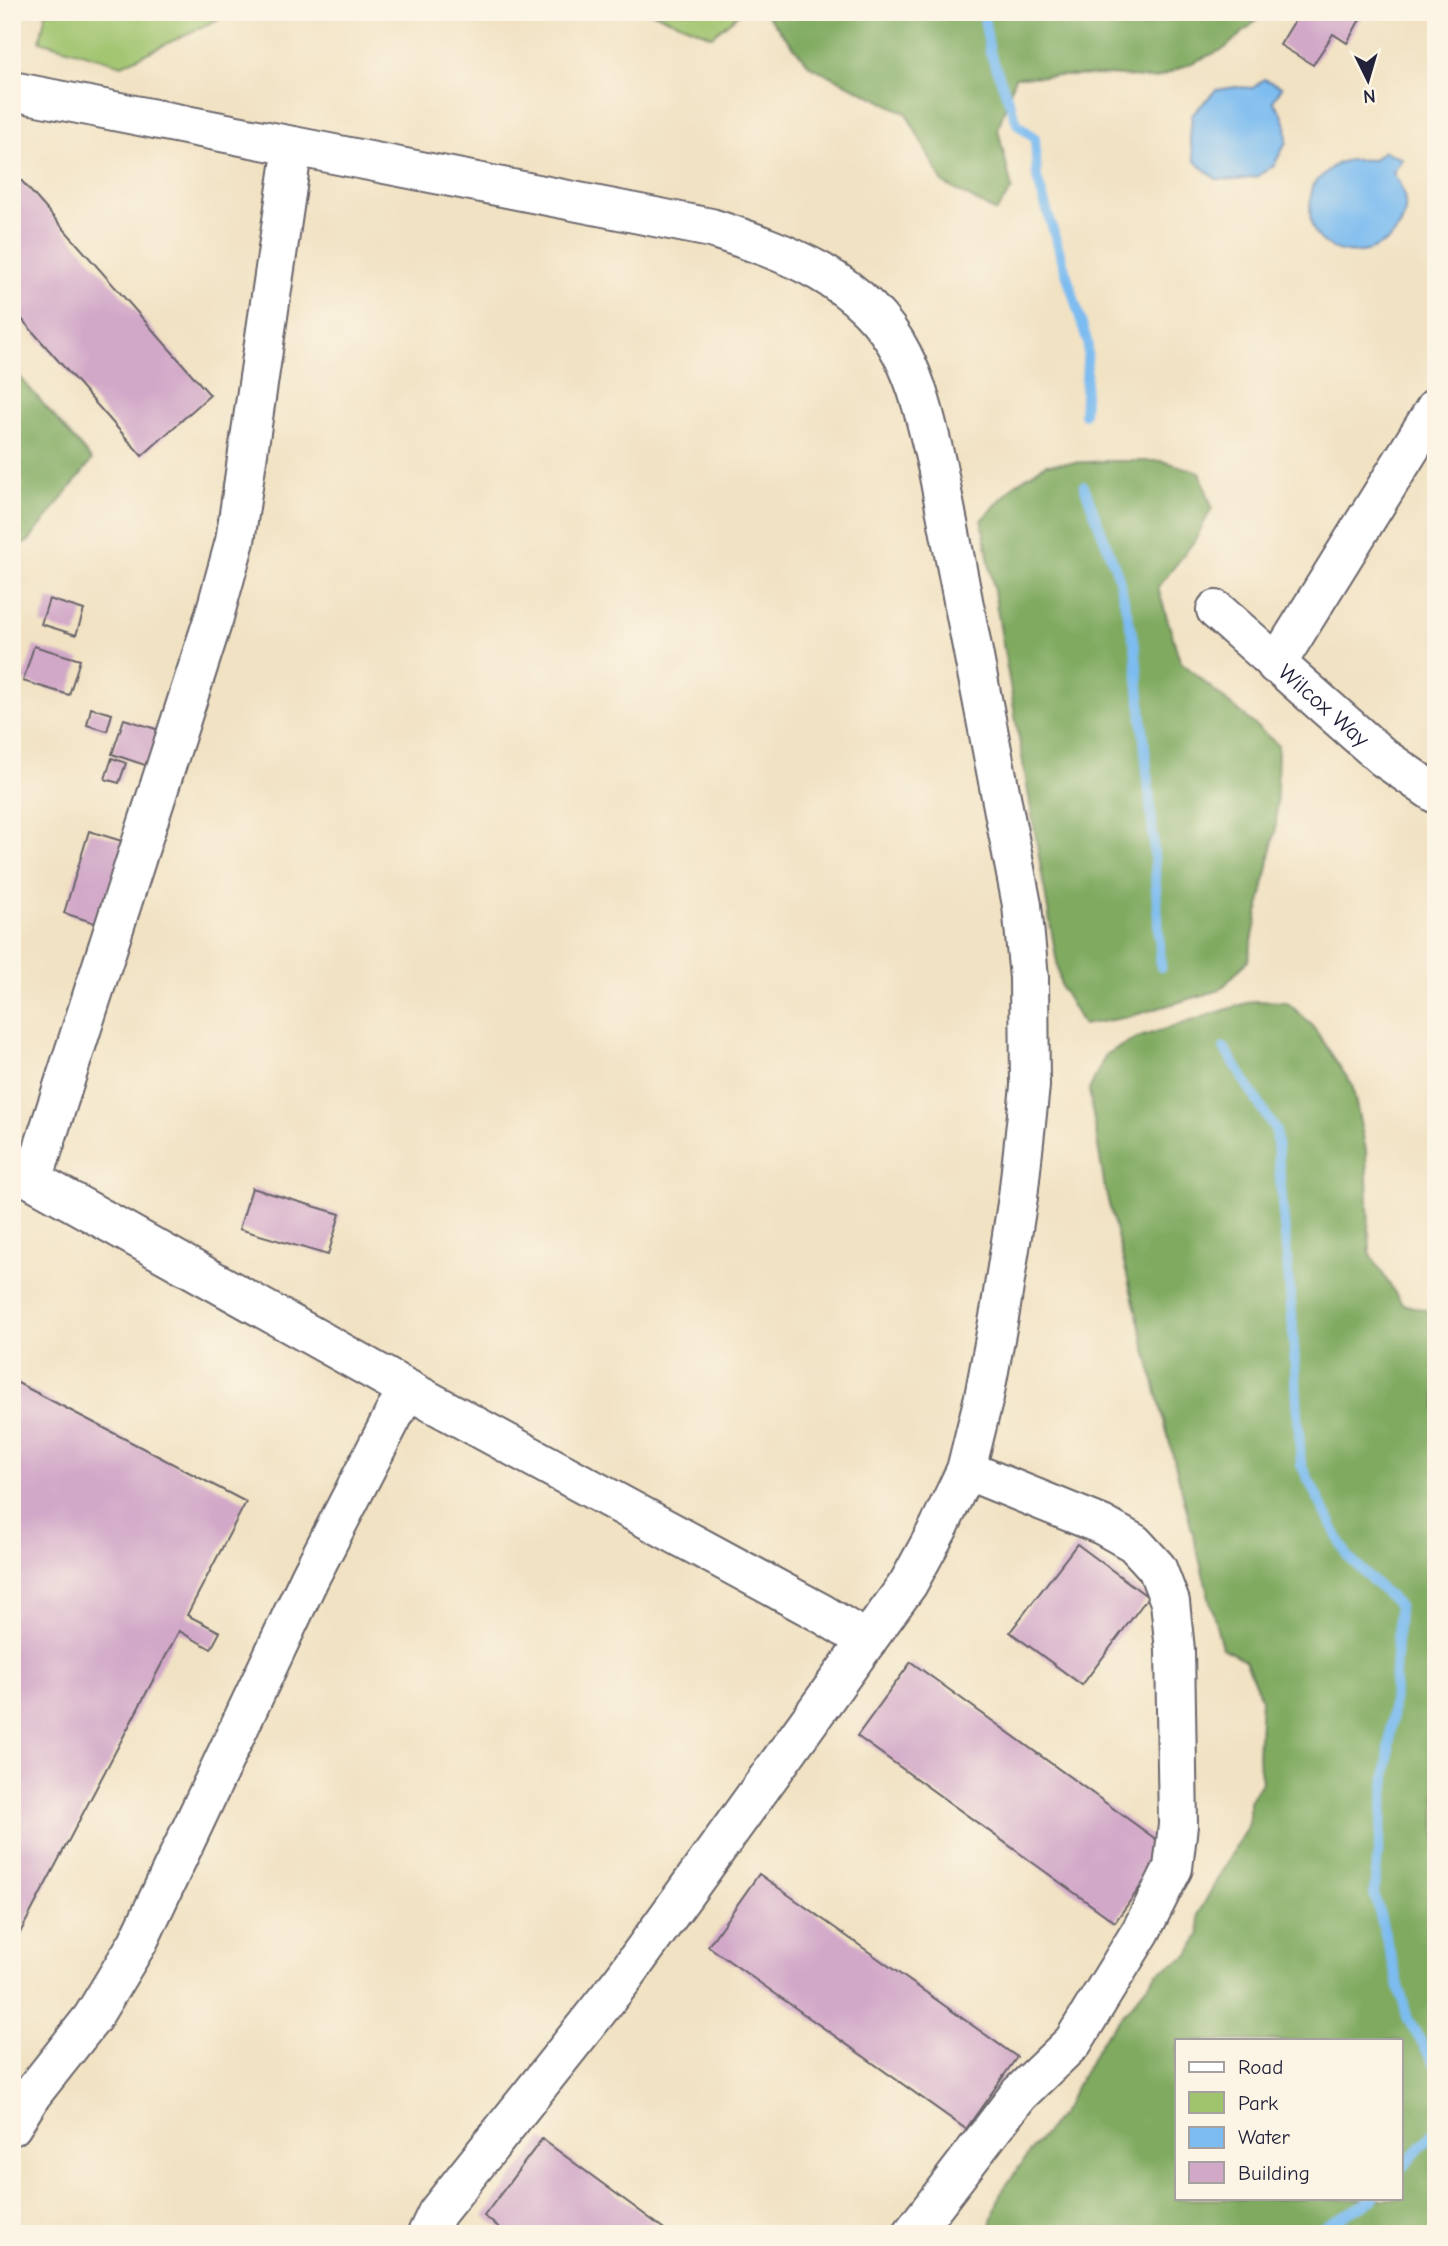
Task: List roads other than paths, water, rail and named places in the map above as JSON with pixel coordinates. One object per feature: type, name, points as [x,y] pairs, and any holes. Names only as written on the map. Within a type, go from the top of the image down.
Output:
[{"type":"lane","points":[[12,91],[711,229],[761,244],[809,264],[851,292],[879,319],[902,353],[920,398],[937,466],[1022,905],[1029,978],[1030,1086],[1018,1197],[984,1396],[966,1470],[908,1584],[623,1979],[437,2213],[427,2234]]},
{"type":"lane","points":[[293,146],[235,541],[214,617],[33,1180],[407,1389],[809,1606],[867,1641]]},
{"type":"lane","points":[[1276,665],[1436,407]]},
{"type":"lane","name":"Wilcox Way","points":[[1216,610],[1384,758],[1436,794]]},
{"type":"lane","points":[[12,2126],[32,2094],[92,2018],[138,1942],[310,1577],[407,1389]]},
{"type":"lane","points":[[912,2234],[1019,2094],[1073,2042],[1141,1931],[1173,1868],[1178,1825],[1175,1650],[1170,1602],[1157,1568],[1134,1543],[1102,1525],[966,1470]]},
{"type":"water","points":[[1264,79],[1282,87],[1273,101],[1286,125],[1287,141],[1274,165],[1256,177],[1216,179],[1195,161],[1190,139],[1192,115],[1216,90],[1253,88]]},
{"type":"water","points":[[1384,151],[1402,159],[1393,173],[1404,195],[1404,214],[1397,231],[1384,243],[1367,251],[1349,252],[1331,247],[1316,234],[1311,223],[1312,186],[1338,163],[1373,160]]},
{"type":"waterway","points":[[983,12],[990,52],[1018,125],[1035,138],[1037,178],[1088,344],[1084,414]]},
{"type":"waterway","points":[[1084,486],[1118,575],[1135,646],[1152,823],[1161,967]]},
{"type":"waterway","points":[[1224,1048],[1276,1131],[1301,1465],[1348,1557],[1399,1606],[1392,1720],[1374,1893],[1408,2020],[1436,2066]]},
{"type":"waterway","points":[[1402,2168],[1436,2130]]},
{"type":"waterway","points":[[1310,2234],[1372,2200]]}]
